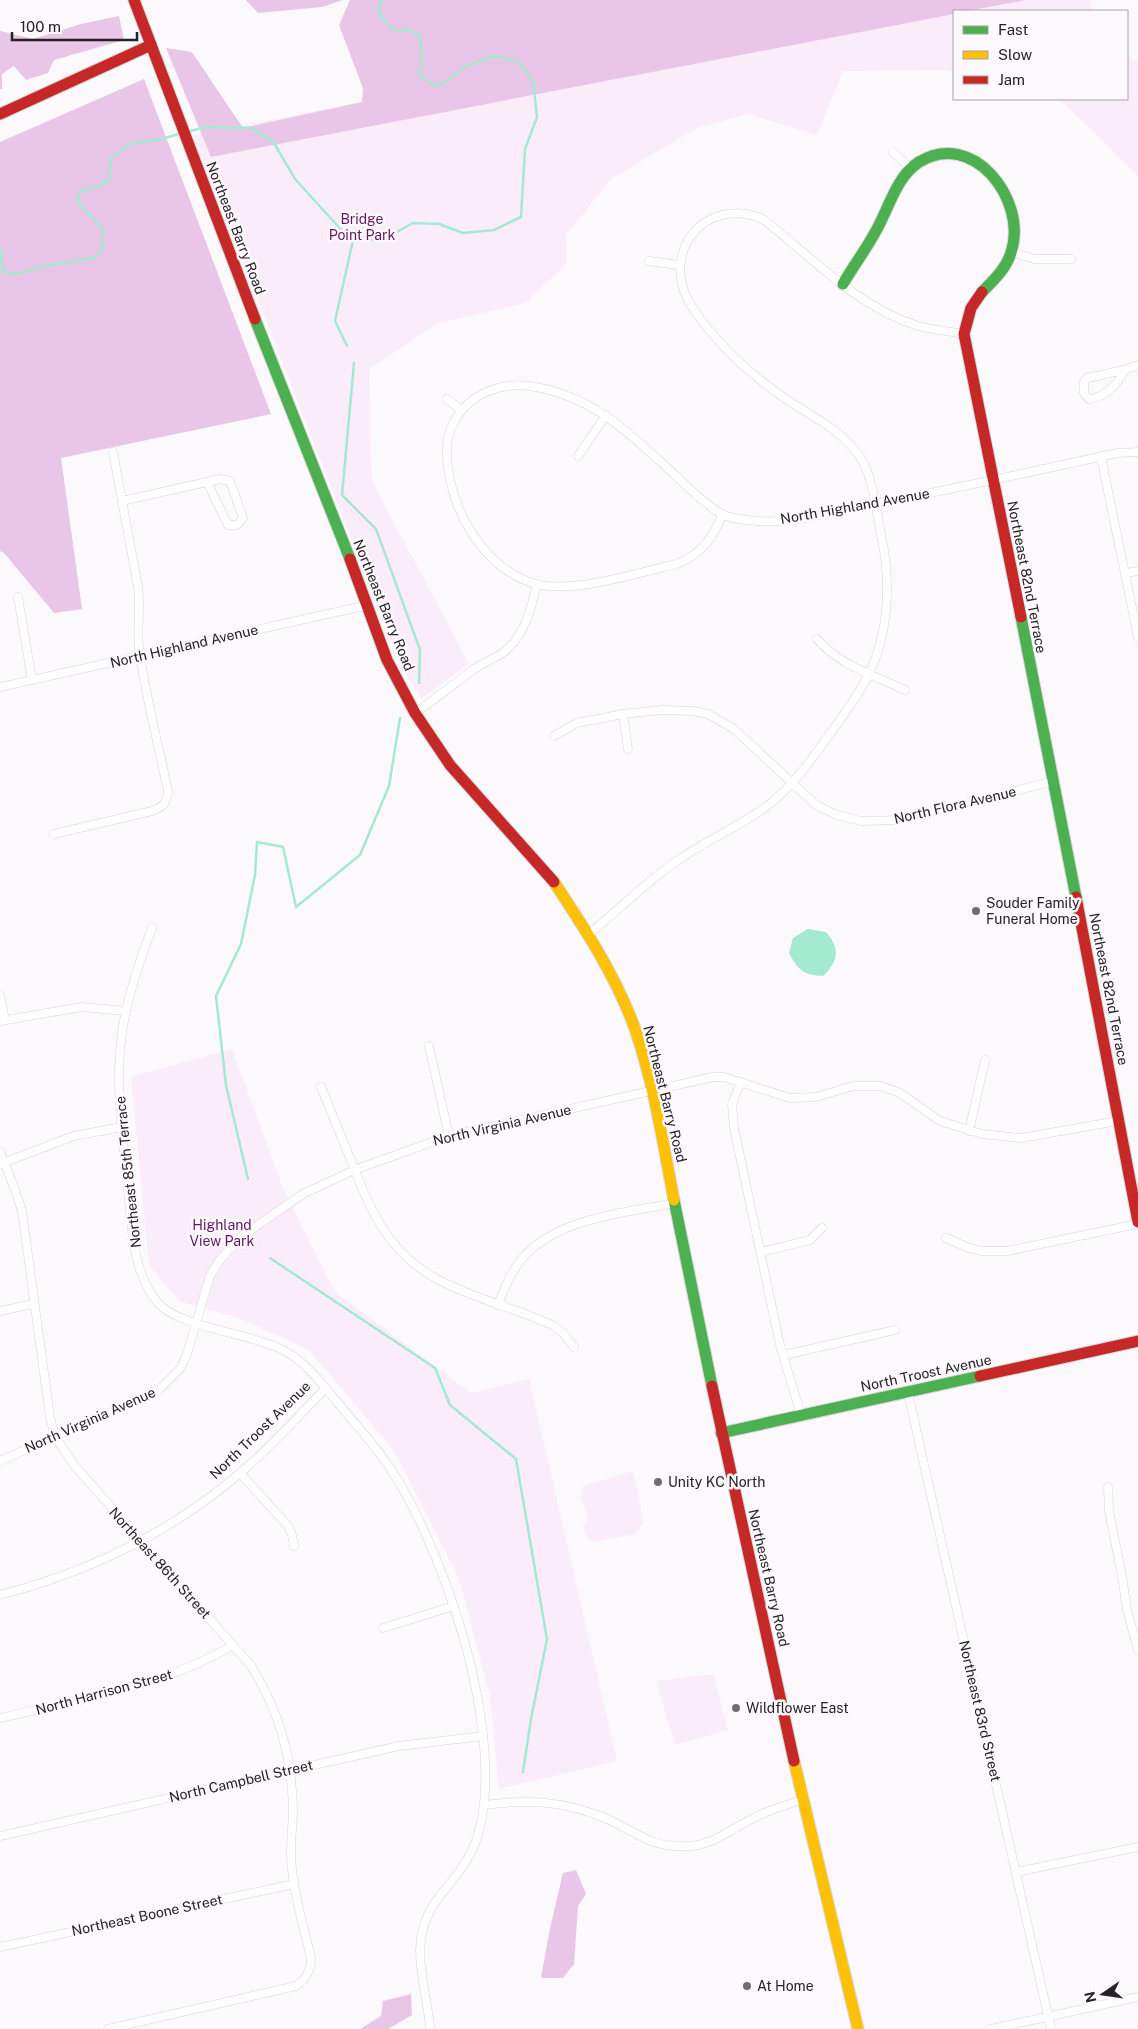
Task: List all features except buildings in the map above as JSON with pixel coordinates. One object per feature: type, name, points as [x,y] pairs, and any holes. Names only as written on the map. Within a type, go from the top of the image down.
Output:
[{"type":"main road","name":"Northeast Barry Road","points":[[134,0],[255,320],[368,605],[387,660],[416,714],[450,765],[553,880],[589,934],[617,986],[635,1028],[652,1090],[676,1203],[721,1433],[803,1800],[858,2029]]},
{"type":"main road","points":[[0,114],[150,45]]},
{"type":"main road","name":"Northeast 82nd Terrace","points":[[843,284],[911,169],[929,158],[939,155],[953,155],[966,157],[987,168],[996,178],[1012,216],[1014,234],[1012,252],[1005,267],[974,302],[964,334],[1054,782],[1138,1223]]},
{"type":"main road","name":"North Troost Avenue","points":[[721,1433],[1138,1341]]},
{"type":"street","points":[[893,152],[911,169]]},
{"type":"street","points":[[589,934],[679,860],[753,816],[772,802],[792,783],[851,704],[869,672],[880,637],[887,599],[886,564],[868,472],[860,456],[838,432],[783,397],[759,378],[727,348],[693,310],[681,282],[679,264],[683,250],[694,232],[713,219],[738,213],[752,214],[763,219],[819,268],[874,306],[900,319],[930,329],[964,334]]},
{"type":"street","points":[[1012,252],[1034,259],[1071,259]]},
{"type":"street","points":[[649,262],[679,264]]},
{"type":"street","points":[[1124,370],[1120,381],[1097,398],[1089,400],[1084,394],[1084,382],[1087,378],[1138,365]]},
{"type":"street","name":"North Highland Avenue","points":[[537,584],[510,571],[490,556],[471,534],[455,496],[447,456],[450,432],[461,410],[476,398],[494,388],[508,385],[527,386],[567,395],[585,402],[606,415],[699,498],[722,515],[761,521],[786,520],[874,504],[1117,453],[1138,452]]},
{"type":"street","points":[[447,399],[461,410]]},
{"type":"street","points":[[578,456],[606,415]]},
{"type":"street","points":[[54,834],[152,811],[162,807],[166,802],[168,792],[140,656],[137,624],[140,603],[113,452]]},
{"type":"street","points":[[1101,457],[1126,573],[1134,594],[1138,637]]},
{"type":"street","points":[[122,501],[220,479],[230,481],[243,518],[237,525],[228,525],[208,482]]},
{"type":"street","points":[[416,714],[473,670],[507,648],[516,639],[528,618],[537,584],[587,584],[680,563],[693,557],[705,547],[722,515]]},
{"type":"street","points":[[1126,573],[1138,571]]},
{"type":"street","points":[[18,597],[32,680]]},
{"type":"street","name":"North Highland Avenue","points":[[0,687],[368,605]]},
{"type":"street","points":[[817,639],[827,650],[842,661],[905,690]]},
{"type":"street","name":"North Flora Avenue","points":[[554,736],[578,723],[623,714],[662,710],[694,711],[708,714],[734,729],[816,805],[850,819],[872,822],[899,820],[1054,782]]},
{"type":"street","points":[[623,714],[628,749]]},
{"type":"street","name":"Northeast 85th Terrace","points":[[152,928],[136,971],[126,1011],[118,1074],[134,1244],[145,1282],[158,1302],[169,1313],[256,1339],[284,1350],[306,1367],[326,1388],[390,1467],[412,1506],[434,1553],[454,1606],[474,1676],[483,1736],[485,1805],[474,1846],[464,1864],[432,1907],[424,1925],[419,1961],[430,2029]]},
{"type":"street","points":[[0,995],[3,1021],[82,1007],[126,1011]]},
{"type":"street","points":[[429,1046],[449,1136]]},
{"type":"street","points":[[968,1131],[985,1060]]},
{"type":"street","name":"North Virginia Avenue","points":[[0,1461],[160,1390],[180,1368],[187,1354],[210,1276],[229,1249],[242,1237],[303,1194],[354,1170],[449,1136],[713,1077],[724,1077],[778,1095],[803,1098],[853,1086],[881,1086],[900,1093],[940,1121],[982,1134],[1021,1138],[1118,1121]]},
{"type":"street","points":[[741,1082],[732,1104],[734,1128],[780,1345],[801,1415]]},
{"type":"street","points":[[321,1087],[375,1218],[390,1241],[409,1260],[441,1281],[554,1326],[574,1347]]},
{"type":"street","points":[[2,1163],[74,1136],[122,1127]]},
{"type":"street","name":"Northeast 86th Street","points":[[0,1152],[2,1163],[14,1186],[22,1211],[33,1304],[50,1417],[55,1436],[74,1465],[252,1667],[272,1705],[280,1726],[291,1770],[293,1810],[291,1847],[294,1884],[311,1958],[311,1967],[308,1974],[296,1986],[109,2029]]},
{"type":"street","points":[[498,1305],[507,1283],[521,1260],[549,1235],[567,1227],[676,1203]]},
{"type":"street","points":[[946,1238],[963,1246],[982,1251],[1008,1251],[1138,1223]]},
{"type":"street","points":[[761,1252],[810,1240],[822,1228]]},
{"type":"street","points":[[0,1311],[33,1304]]},
{"type":"street","points":[[784,1355],[895,1330]]},
{"type":"street","name":"North Troost Avenue","points":[[0,1595],[80,1570],[169,1525],[214,1494],[240,1473],[326,1388]]},
{"type":"street","name":"Northeast 83rd Street","points":[[908,1393],[1051,2029]]},
{"type":"street","points":[[240,1473],[288,1526],[294,1546]]},
{"type":"street","points":[[1108,1487],[1109,1511],[1127,1610],[1138,1650]]},
{"type":"street","points":[[383,1628],[454,1606]]},
{"type":"street","name":"North Harrison Street","points":[[0,1718],[146,1683],[194,1666],[233,1646]]},
{"type":"street","name":"North Campbell Street","points":[[0,1836],[398,1746],[483,1736]]},
{"type":"street","points":[[485,1805],[531,1801],[553,1802],[581,1809],[607,1819],[640,1837],[663,1846],[690,1846],[708,1842],[765,1812],[803,1800]]},
{"type":"street","points":[[1016,1872],[1138,1847]]},
{"type":"street","name":"Northeast Boone Street","points":[[0,1948],[294,1884]]},
{"type":"street","points":[[991,2029],[1138,1998]]},
{"type":"green space","name":"Bridge Point Park","points":[[352,0],[1090,0],[1093,10],[953,10],[953,72],[942,70],[843,71],[817,135],[748,114],[697,128],[611,179],[566,235],[567,263],[525,303],[437,324],[369,369],[372,481],[469,664],[421,699],[399,662],[194,135],[383,98]]},
{"type":"green space","points":[[1128,56],[1138,63],[1138,176],[1061,100],[1128,100]]},
{"type":"green space","name":"Highland View Park","points":[[232,1049],[283,1188],[335,1292],[471,1393],[529,1379],[617,1761],[499,1789],[490,1696],[459,1578],[397,1456],[309,1350],[239,1318],[179,1301],[149,1265],[131,1077]]},
{"type":"green space","points":[[633,1471],[644,1523],[635,1534],[592,1542],[586,1536],[583,1527],[588,1517],[580,1496],[583,1486]]},
{"type":"green space","points":[[713,1674],[728,1730],[675,1745],[656,1681]]},
{"type":"shaded area","points":[[246,0],[343,0],[322,7],[258,13]]},
{"type":"shaded area","points":[[350,0],[1026,0],[972,10],[953,10],[953,14],[211,157],[166,48],[192,52],[243,128],[362,102],[363,88],[339,25]]},
{"type":"shaded area","points":[[119,16],[124,40],[54,60],[48,73],[26,80],[14,66],[2,74],[2,89],[0,89],[0,31],[33,39],[81,24]]},
{"type":"shaded area","points":[[144,79],[271,414],[61,458],[82,609],[54,613],[4,553],[0,551],[0,142]]},
{"type":"shaded area","points":[[808,929],[826,932],[834,944],[835,960],[823,976],[806,973],[795,964],[789,953],[793,938]]},
{"type":"shaded area","points":[[576,1870],[586,1894],[578,1906],[574,1964],[563,1978],[541,1978],[563,1873]]},
{"type":"shaded area","points":[[411,1994],[412,2015],[388,2029],[360,2029],[381,2016],[383,2001]]},
{"type":"waterway","points":[[187,132],[205,127],[252,128],[274,143],[295,179],[345,234],[380,241],[413,223],[439,224],[463,233],[494,230],[521,217],[525,149],[537,117],[533,80],[518,61],[493,56],[465,67],[445,82],[435,86],[419,75],[422,65],[420,36],[410,30],[393,30],[378,12],[382,0]]},
{"type":"waterway","points":[[0,248],[3,272],[17,274],[44,266],[94,258],[103,247],[103,229],[78,203],[80,191],[100,186],[109,179],[111,158],[129,144],[162,139],[182,133]]},
{"type":"waterway","points":[[347,346],[335,321],[354,236]]},
{"type":"waterway","points":[[354,363],[342,495],[376,529],[420,650],[419,683]]},
{"type":"waterway","points":[[248,1179],[226,1085],[216,996],[241,944],[255,875],[257,842],[283,847],[296,907],[360,855],[389,786],[400,718]]},
{"type":"waterway","points":[[270,1258],[435,1368],[450,1405],[516,1459],[547,1639],[531,1719],[523,1772]]},
{"type":"traffic: fast","points":[[843,284],[873,236],[894,192],[911,168],[919,162],[939,154],[958,155],[976,162],[991,174],[1003,191],[1011,210],[1014,230],[1010,256],[1000,273],[982,292]]},
{"type":"traffic: fast","points":[[255,319],[350,559]]},
{"type":"traffic: fast","points":[[1021,617],[1076,897]]},
{"type":"traffic: fast","points":[[674,1200],[712,1386]]},
{"type":"traffic: fast","points":[[721,1433],[980,1376]]},
{"type":"traffic: slow","points":[[554,882],[588,935],[619,990],[635,1029],[653,1092],[674,1200]]},
{"type":"traffic: slow","points":[[794,1761],[858,2029]]},
{"type":"traffic: jam","points":[[134,0],[255,319]]},
{"type":"traffic: jam","points":[[0,114],[151,45]]},
{"type":"traffic: jam","points":[[982,292],[971,308],[964,334],[1021,617]]},
{"type":"traffic: jam","points":[[350,559],[387,660],[415,713],[450,765],[554,882]]},
{"type":"traffic: jam","points":[[1076,897],[1138,1222]]},
{"type":"traffic: jam","points":[[980,1376],[1138,1341]]},
{"type":"traffic: jam","points":[[712,1386],[794,1761]]},
{"type":"place","name":"Souder Family Funeral Home","points":[[976,911]]},
{"type":"place","name":"Unity KC North","points":[[658,1482]]},
{"type":"place","name":"Wildflower East","points":[[736,1708]]},
{"type":"place","name":"At Home","points":[[747,1986]]}]
